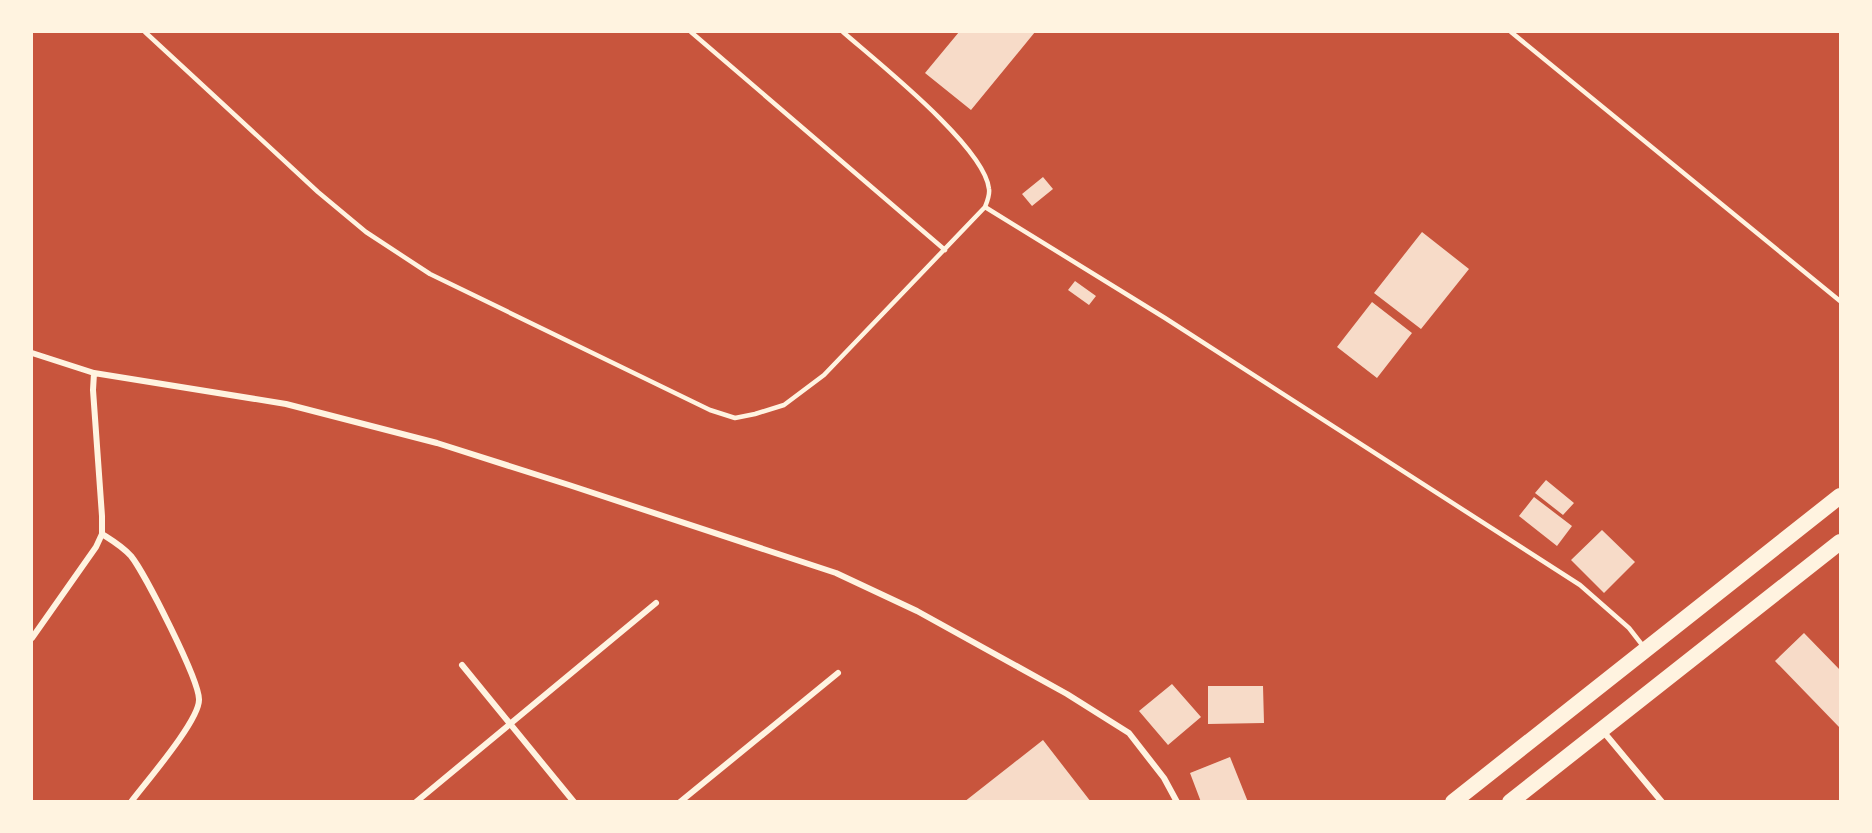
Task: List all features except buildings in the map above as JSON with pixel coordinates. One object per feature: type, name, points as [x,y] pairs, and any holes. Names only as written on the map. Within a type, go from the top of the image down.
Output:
[{"type":"highway","points":[[1453,801],[1840,496]]},
{"type":"highway","points":[[1510,801],[1840,542]]},
{"type":"street","points":[[32,353],[94,373],[286,404],[425,440],[580,488],[836,573],[916,611],[1067,694],[1129,733],[1164,778],[1177,801]]},
{"type":"street","points":[[32,638],[96,547],[102,534],[93,390],[94,373]]},
{"type":"street","points":[[102,534],[122,546],[133,558],[194,678],[200,700],[192,721],[132,801]]},
{"type":"street","points":[[416,801],[656,603]]},
{"type":"street","points":[[462,665],[574,801]]},
{"type":"street","points":[[680,801],[838,673]]},
{"type":"street","points":[[1602,729],[1662,801]]},
{"type":"lane","points":[[145,32],[318,192],[366,232],[430,274],[710,410],[735,418],[784,405],[824,375],[985,207],[989,190],[984,175],[972,155],[942,119],[843,32]]},
{"type":"lane","points":[[691,32],[945,250]]},
{"type":"lane","points":[[1511,32],[1840,301]]},
{"type":"lane","points":[[985,207],[1165,318],[1580,585],[1629,628],[1647,650]]}]
